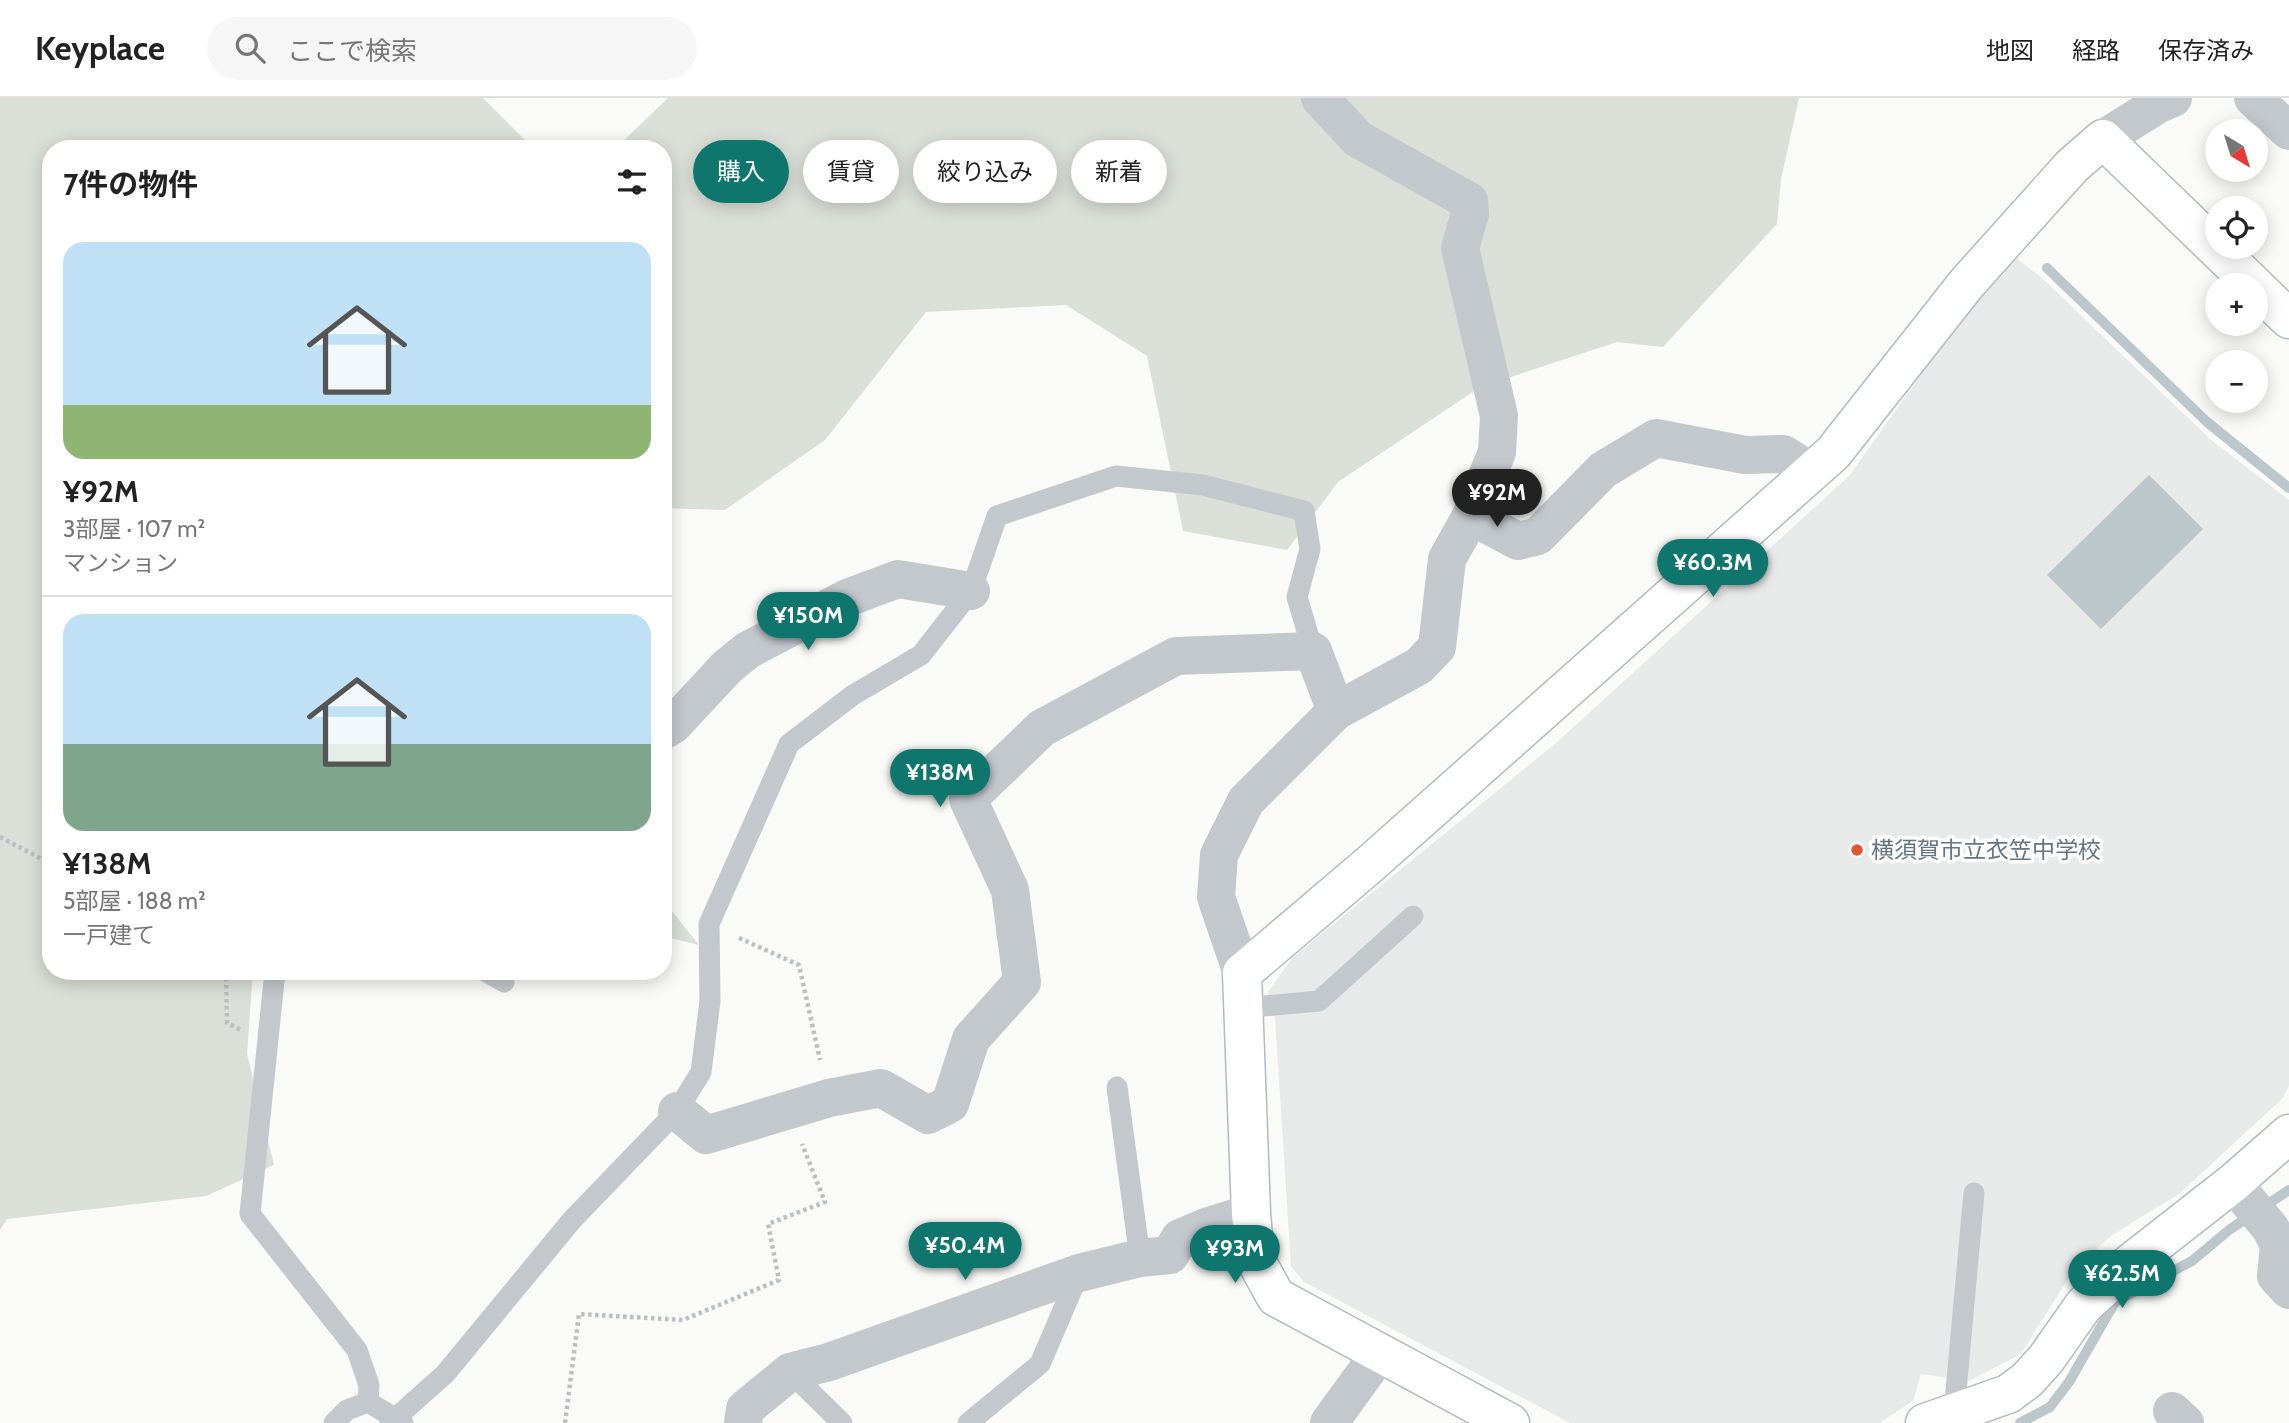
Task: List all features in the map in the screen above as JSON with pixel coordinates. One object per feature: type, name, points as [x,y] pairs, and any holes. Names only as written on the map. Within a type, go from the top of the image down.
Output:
[{"type":"street","points":[[1320,98],[1358,139],[1469,201],[1470,214],[1461,248],[1499,416],[1497,452],[1471,516],[1447,559],[1437,647],[1419,666],[1336,710],[1246,801],[1219,855],[1216,897],[1242,991],[1255,1259],[1276,1297],[1510,1423]]},
{"type":"street","points":[[1242,991],[1369,865],[1833,453],[1967,283],[2072,166],[2103,139],[2173,98]]},
{"type":"street","points":[[2253,98],[2289,131]]},
{"type":"street","points":[[2103,139],[2242,273]]},
{"type":"street","points":[[2268,299],[2289,319]]},
{"type":"street","points":[[1471,516],[1518,541],[1538,536],[1603,470],[1656,438],[1745,455],[1783,454],[1812,472]]},
{"type":"street","points":[[672,726],[727,667],[748,650],[848,598],[898,579],[971,591]]},
{"type":"street","points":[[677,1111],[706,1135],[829,1098],[881,1088],[928,1115],[950,1104],[971,1039],[1022,982],[1010,890],[968,799],[1042,728],[1176,656],[1313,651],[1336,710]]},
{"type":"street","points":[[1940,1418],[2008,1394],[2027,1380],[2046,1359],[2084,1305],[2132,1262],[2249,1202],[2289,1134]]},
{"type":"street","points":[[2249,1202],[2279,1246],[2276,1276],[2289,1290]]},
{"type":"street","points":[[743,1423],[746,1409],[790,1372],[828,1362],[1079,1273],[1140,1258],[1170,1255],[1180,1238],[1251,1213]]},
{"type":"street","points":[[1329,1423],[1379,1354]]},
{"type":"lane","points":[[368,1402],[397,1421],[445,1374],[572,1220],[677,1111],[701,1072],[710,1001],[709,924],[789,744],[853,695],[921,655],[971,591],[997,516],[1116,475],[1203,485],[1304,511],[1310,549],[1297,597],[1313,651]]},
{"type":"lane","points":[[1242,991],[1320,1001],[1413,916]]},
{"type":"lane","points":[[274,980],[250,1214],[357,1350],[369,1385],[368,1402]]},
{"type":"lane","points":[[1117,1087],[1140,1258]]},
{"type":"lane","points":[[1940,1418],[1974,1193]]},
{"type":"lane","points":[[968,1423],[1040,1364],[1079,1273]]},
{"type":"lane","points":[[790,1372],[842,1423]]},
{"type":"lane","points":[[334,1423],[347,1410],[368,1402]]},
{"type":"path","points":[[0,836],[42,859]]},
{"type":"path","points":[[709,924],[799,965],[829,1098]]},
{"type":"path","points":[[226,980],[228,1023],[266,1044]]},
{"type":"path","points":[[565,1423],[579,1314],[683,1320],[779,1280],[768,1224],[825,1202],[789,1111]]},
{"type":"shaded area","points":[[0,98],[483,98],[525,140],[42,140],[42,980],[252,980],[247,1054],[274,1165],[206,1196],[7,1219],[0,1230]]},
{"type":"shaded area","points":[[668,98],[1799,98],[1781,179],[1777,224],[1663,347],[1617,342],[1480,387],[1338,482],[1287,550],[1183,531],[1147,356],[1066,305],[926,312],[825,440],[725,510],[672,508],[672,140],[624,140]]},
{"type":"shaded area","name":"横須賀市立衣笠中学校","points":[[2012,255],[2041,277],[2210,439],[2289,500],[2289,1086],[2282,1099],[2179,1194],[2112,1235],[2074,1269],[2021,1354],[1969,1381],[1921,1374],[1913,1401],[1879,1423],[1570,1423],[1304,1282],[1291,1266],[1275,1018],[1268,992],[1293,957],[1556,743],[1849,476],[1959,321]]},
{"type":"shaded area","points":[[2149,475],[2203,529],[2101,629],[2047,575]]},
{"type":"shaded area","points":[[672,911],[699,945],[672,938]]},
{"type":"waterway","points":[[2047,268],[2207,422],[2289,488]]},
{"type":"waterway","points":[[2020,1423],[2050,1407],[2069,1382],[2115,1302],[2192,1261],[2229,1230],[2289,1190]]},
{"type":"place","name":"横須賀市立衣笠中学校","points":[[1857,850]]}]
